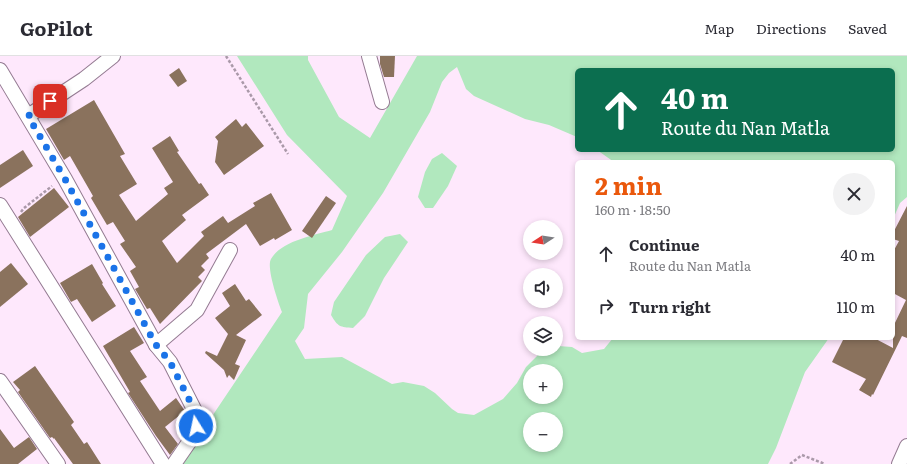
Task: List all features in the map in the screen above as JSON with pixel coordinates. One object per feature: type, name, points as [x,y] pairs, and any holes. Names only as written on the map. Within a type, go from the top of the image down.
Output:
[{"type":"street","points":[[28,116],[84,79],[113,56]]},
{"type":"street","points":[[368,56],[382,102]]},
{"type":"street","points":[[0,70],[65,179],[156,345],[170,362],[198,417],[194,435],[174,464]]},
{"type":"street","points":[[0,204],[163,464]]},
{"type":"street","points":[[156,345],[196,310],[230,250]]},
{"type":"street","points":[[0,381],[58,464]]},
{"type":"street","points":[[898,464],[907,446]]},
{"type":"path","points":[[226,56],[288,154]]},
{"type":"path","points":[[12,222],[24,208],[56,182],[65,179]]},
{"type":"path","points":[[790,464],[802,455],[825,464]]},
{"type":"green space","points":[[237,56],[308,56],[308,60],[339,117],[370,138],[417,56],[907,56],[907,197],[900,203],[895,214],[895,160],[611,160],[600,152],[895,152],[895,68],[575,68],[575,136],[549,125],[525,119],[474,96],[466,89],[457,67],[449,73],[442,82],[430,112],[383,193],[342,252],[308,294],[304,328],[295,341],[305,359],[342,357],[392,384],[403,382],[424,386],[435,393],[458,413],[474,415],[503,399],[517,383],[523,372],[523,404],[563,404],[563,364],[529,364],[537,356],[563,356],[563,346],[572,347],[582,353],[604,349],[611,340],[828,340],[805,372],[776,448],[768,464],[180,464],[282,312],[271,277],[271,259],[276,253],[290,243],[332,230],[347,196],[287,135]]},
{"type":"green space","points":[[442,153],[457,166],[448,186],[433,208],[425,208],[418,197],[425,172],[432,159]]},
{"type":"green space","points":[[400,234],[408,242],[384,278],[365,316],[353,328],[340,326],[331,315],[334,302],[366,255],[385,237]]},
{"type":"building","points":[[380,56],[395,56],[394,77],[384,77],[380,64]]},
{"type":"building","points":[[179,68],[187,81],[178,87],[169,75]]},
{"type":"building","points":[[94,100],[125,154],[120,156],[137,184],[119,195],[136,221],[168,194],[164,188],[173,182],[152,148],[170,136],[179,151],[177,152],[199,184],[201,183],[209,195],[182,215],[186,220],[162,241],[177,263],[204,236],[201,232],[223,216],[228,223],[255,206],[253,203],[271,193],[292,230],[275,240],[274,238],[260,246],[246,224],[206,254],[209,258],[201,266],[205,270],[198,277],[202,281],[160,324],[150,308],[147,309],[135,289],[139,287],[130,271],[136,267],[120,244],[125,241],[113,222],[107,225],[91,198],[93,196],[70,156],[64,160],[46,129]]},
{"type":"building","points":[[236,119],[242,127],[246,123],[264,146],[224,175],[215,162],[218,141],[215,137]]},
{"type":"building","points":[[23,150],[33,166],[0,188],[0,165]]},
{"type":"building","points":[[54,188],[69,207],[30,237],[18,217]]},
{"type":"building","points":[[326,196],[336,203],[312,238],[302,231]]},
{"type":"building","points":[[907,206],[907,338],[902,336],[871,397],[859,390],[866,379],[832,362],[843,340],[878,340],[893,348],[893,340],[895,340],[895,323],[906,300],[895,294],[895,248],[899,241],[895,240],[895,229]]},
{"type":"building","points":[[11,263],[28,284],[0,307],[0,272]]},
{"type":"building","points":[[92,264],[103,283],[102,284],[116,306],[92,322],[77,299],[71,302],[60,283]]},
{"type":"building","points":[[235,284],[246,301],[249,299],[262,315],[236,335],[246,340],[235,364],[240,366],[234,380],[229,375],[227,378],[224,370],[205,353],[206,351],[217,356],[228,334],[215,318],[230,306],[222,293]]},
{"type":"building","points":[[134,327],[144,343],[130,351],[147,377],[140,381],[160,411],[176,398],[185,411],[165,427],[178,444],[170,455],[128,393],[130,392],[103,346]]},
{"type":"building","points":[[35,366],[74,422],[71,425],[84,444],[87,442],[101,464],[73,464],[54,438],[50,438],[18,392],[20,390],[13,382]]},
{"type":"building","points":[[0,429],[14,448],[29,437],[37,449],[18,464],[0,464]]},
{"type":"route","points":[[50,101],[28,116],[65,179],[156,345],[170,362],[180,379],[198,417],[196,426]]}]
